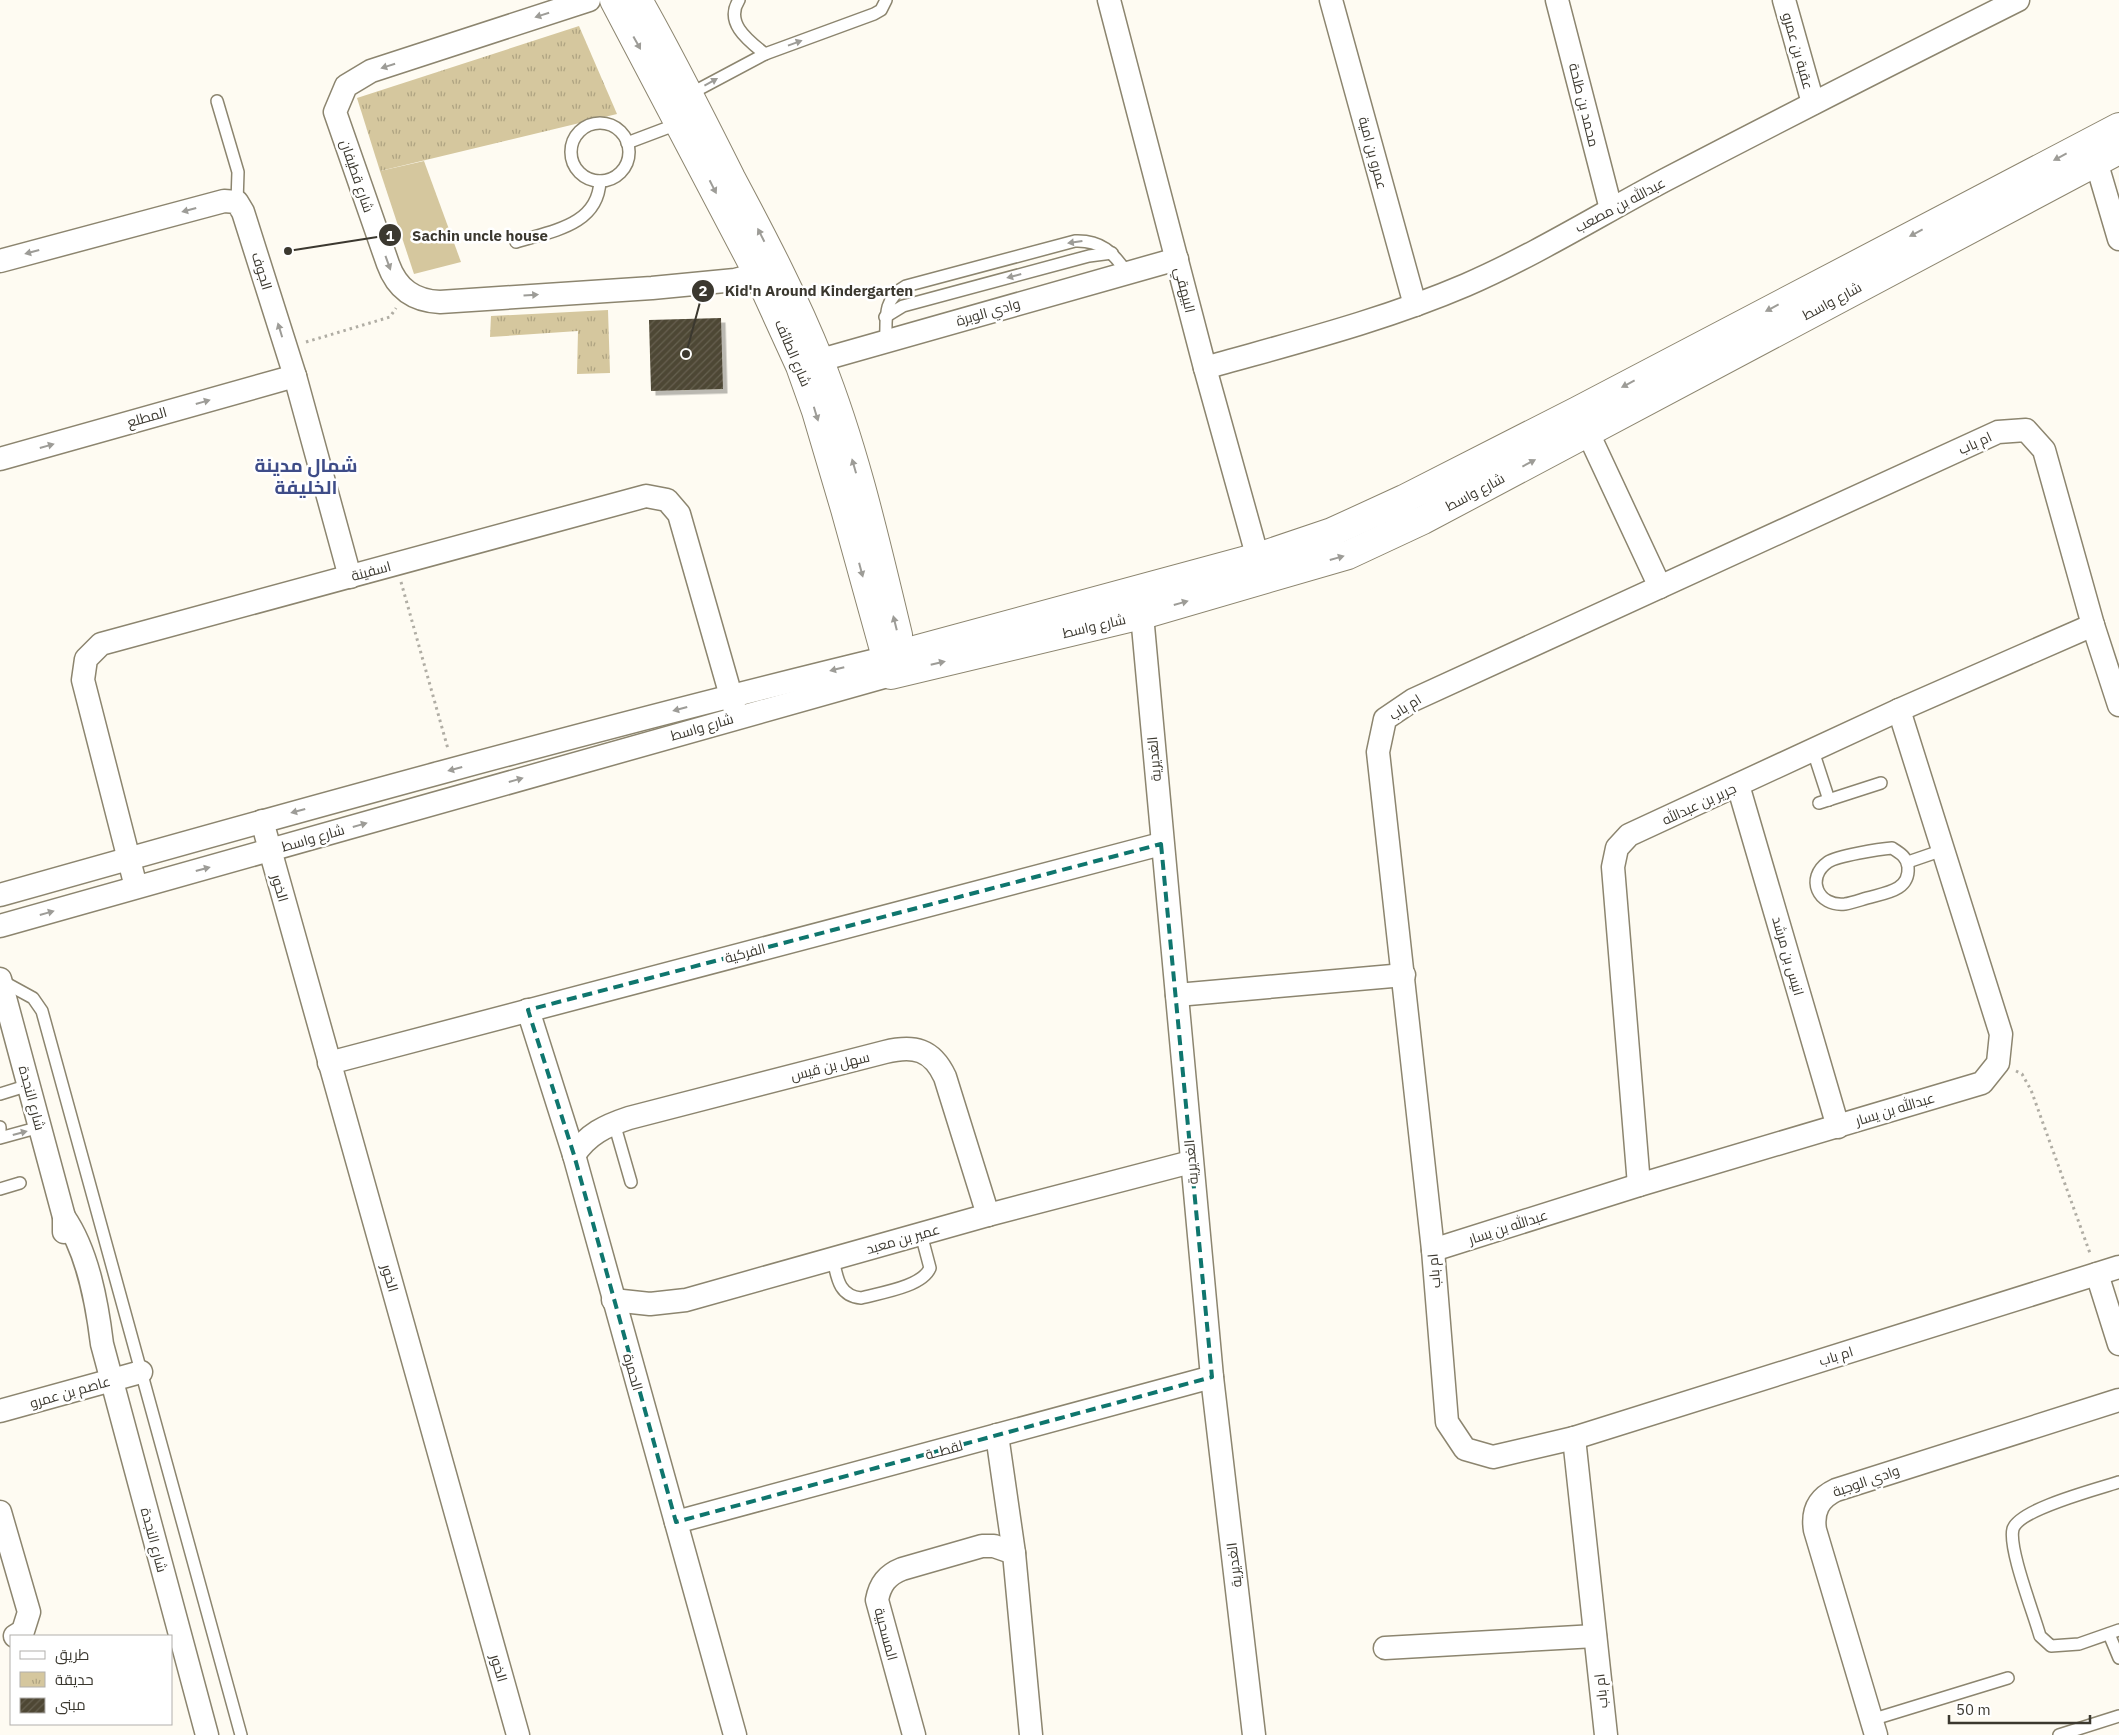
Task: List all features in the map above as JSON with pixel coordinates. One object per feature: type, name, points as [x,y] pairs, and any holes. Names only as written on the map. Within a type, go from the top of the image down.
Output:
[{"type":"street","name":"شارع قطيفان","points":[[407,293],[392,275],[335,112],[346,86],[371,71],[589,0]]},
{"type":"street","name":"شارع الطائف","points":[[614,0],[680,123],[766,268]]},
{"type":"street","name":"شارع الطائف","points":[[638,0],[674,64],[810,363],[816,411],[845,510],[896,664]]},
{"type":"street","name":"البيهقي","points":[[1109,0],[1205,368],[1261,568]]},
{"type":"street","name":"عمرو بن امية","points":[[1331,0],[1415,305]]},
{"type":"street","name":"محمد بن طلحة","points":[[1557,0],[1611,209]]},
{"type":"street","name":"عقبة بن عمرو","points":[[1784,0],[1813,103]]},
{"type":"street","name":"عبدالله بن مصعب","points":[[1205,368],[1380,318],[1512,264],[1611,209],[1813,103],[2018,0]]},
{"type":"street","name":"شارع واسط","points":[[0,894],[262,821],[730,695],[896,664],[1261,568],[1332,532],[1582,421],[2101,151],[2119,127]]},
{"type":"street","points":[[2101,151],[2119,238]]},
{"type":"street","points":[[0,260],[224,201],[237,202]]},
{"type":"street","name":"الجوف","points":[[237,202],[243,212],[295,376],[350,577]]},
{"type":"street","name":"وادي الوبرة","points":[[810,363],[1177,258]]},
{"type":"street","points":[[407,293],[428,302],[440,302],[652,288],[735,280],[766,268]]},
{"type":"street","name":"المطلع","points":[[0,459],[295,376]]},
{"type":"street","points":[[1582,421],[1660,587]]},
{"type":"street","name":"ام باب","points":[[2119,705],[2093,625],[2044,450],[2026,430],[1998,432],[1413,700],[1385,719],[1378,752],[1433,1250],[1447,1422],[1465,1450],[1494,1457],[1574,1438],[2119,1267]]},
{"type":"street","name":"اسفينة","points":[[136,887],[83,680],[86,659],[101,644],[646,496],[666,500],[679,514],[730,695],[738,717]]},
{"type":"street","name":"الغديرية","points":[[1137,602],[1177,995],[1212,1377],[1254,1735]]},
{"type":"street","name":"جرير بن عبدالله","points":[[1639,1185],[1613,867],[1617,848],[1629,835],[1900,710],[2093,625]]},
{"type":"street","name":"شارع واسط","points":[[0,926],[738,717],[896,664]]},
{"type":"street","points":[[1900,710],[2001,1034],[1998,1063]]},
{"type":"street","name":"انيس بن مرشد","points":[[1738,786],[1838,1127]]},
{"type":"street","name":"الخور","points":[[262,821],[518,1735]]},
{"type":"street","name":"الفركية","points":[[329,1063],[1162,844]]},
{"type":"street","points":[[1177,995],[1404,975]]},
{"type":"street","name":"شارع النجدة","points":[[0,980],[64,1217],[75,1235],[82,1254],[97,1307],[102,1344],[111,1380],[207,1735]]},
{"type":"street","name":"الحمرة","points":[[528,1010],[574,1155],[735,1735]]},
{"type":"street","name":"سهل بن قيس","points":[[574,1155],[591,1135],[614,1123],[876,1054],[910,1048],[922,1051],[932,1058],[943,1072],[988,1215]]},
{"type":"street","name":"عبدالله بن يسار","points":[[1433,1250],[1639,1185],[1982,1083],[1998,1063]]},
{"type":"street","name":"عمير بن معبد","points":[[613,1300],[650,1304],[686,1300],[988,1215],[1191,1162]]},
{"type":"street","points":[[2097,1274],[2119,1344]]},
{"type":"street","name":"عاصم بن عمرو","points":[[0,1411],[141,1372]]},
{"type":"street","name":"لقطــة","points":[[676,1522],[1212,1377]]},
{"type":"street","name":"وادي الوجبة","points":[[1874,1727],[1815,1530],[1814,1513],[1822,1498],[1836,1490],[2119,1400]]},
{"type":"street","points":[[997,1435],[1014,1554],[1031,1735]]},
{"type":"street","name":"ام باب","points":[[1574,1438],[1606,1735]]},
{"type":"street","points":[[0,1512],[28,1612],[23,1631],[17,1635]]},
{"type":"street","name":"المسحبية","points":[[914,1735],[878,1605],[879,1590],[884,1580],[892,1573],[902,1569],[982,1546],[994,1546],[1014,1554]]},
{"type":"street","points":[[1385,1648],[1595,1636]]},
{"type":"lane","points":[[739,0],[734,15],[736,25],[741,33],[765,54]]},
{"type":"lane","points":[[688,95],[765,54],[874,14],[880,10],[886,0]]},
{"type":"lane","points":[[217,101],[238,172],[237,202]]},
{"type":"lane","points":[[601,123],[612,126],[622,133],[627,143],[629,154],[626,164],[620,173],[611,179],[590,180],[573,164],[571,153],[572,141],[589,125],[601,123]]},
{"type":"lane","points":[[627,143],[680,123]]},
{"type":"lane","points":[[516,242],[579,221],[593,208],[597,200],[600,181]]},
{"type":"lane","points":[[886,341],[885,317],[890,298],[906,286],[1075,240],[1097,243],[1112,253],[1127,273]]},
{"type":"lane","points":[[885,317],[903,306],[1089,256],[1112,253]]},
{"type":"lane","points":[[1813,751],[1824,801],[1881,783]]},
{"type":"lane","points":[[1892,848],[1902,853],[1908,862],[1909,874],[1904,883],[1896,890],[1845,904],[1831,904],[1820,896],[1816,883],[1819,870],[1830,861],[1881,849],[1892,848]]},
{"type":"lane","points":[[1908,862],[1943,850]]},
{"type":"lane","points":[[0,980],[33,998],[42,1011],[241,1735]]},
{"type":"lane","points":[[0,1094],[29,1085]]},
{"type":"lane","points":[[614,1123],[631,1182]]},
{"type":"lane","points":[[0,1127],[0,1138],[40,1127]]},
{"type":"lane","points":[[0,1189],[20,1184]]},
{"type":"lane","points":[[833,1259],[842,1290],[854,1297],[861,1298],[913,1284],[924,1278],[930,1268],[921,1234]]},
{"type":"lane","points":[[2119,1482],[2039,1508],[2020,1519],[2013,1528],[2013,1545],[2040,1636],[2051,1646],[2066,1647],[2114,1632],[2119,1658]]},
{"type":"lane","points":[[1874,1727],[2008,1678]]},
{"type":"lane","points":[[2060,1735],[2119,1716]]},
{"type":"path","points":[[286,348],[390,317],[407,293]]},
{"type":"path","points":[[396,564],[454,769]]},
{"type":"path","points":[[1998,1063],[2022,1074],[2031,1090],[2097,1274]]},
{"type":"highlighted area","points":[[1161,844],[1212,1377],[676,1522],[574,1155],[528,1010]]},
{"type":"green space","points":[[579,26],[617,114],[380,171],[357,98]]},
{"type":"green space","points":[[424,161],[461,262],[414,274],[380,171]]},
{"type":"green space","points":[[608,310],[610,373],[577,374],[578,331],[490,337],[491,316]]},
{"type":"building","points":[[721,318],[723,389],[651,391],[649,320]]},
{"type":"place","name":"Sachin uncle house","points":[[288,251]]},
{"type":"place","name":"Kid'n Around Kindergarten","points":[[686,354]]},
{"type":"district","name":"شمال مدينة الخليفة","points":[[306,476]]}]
